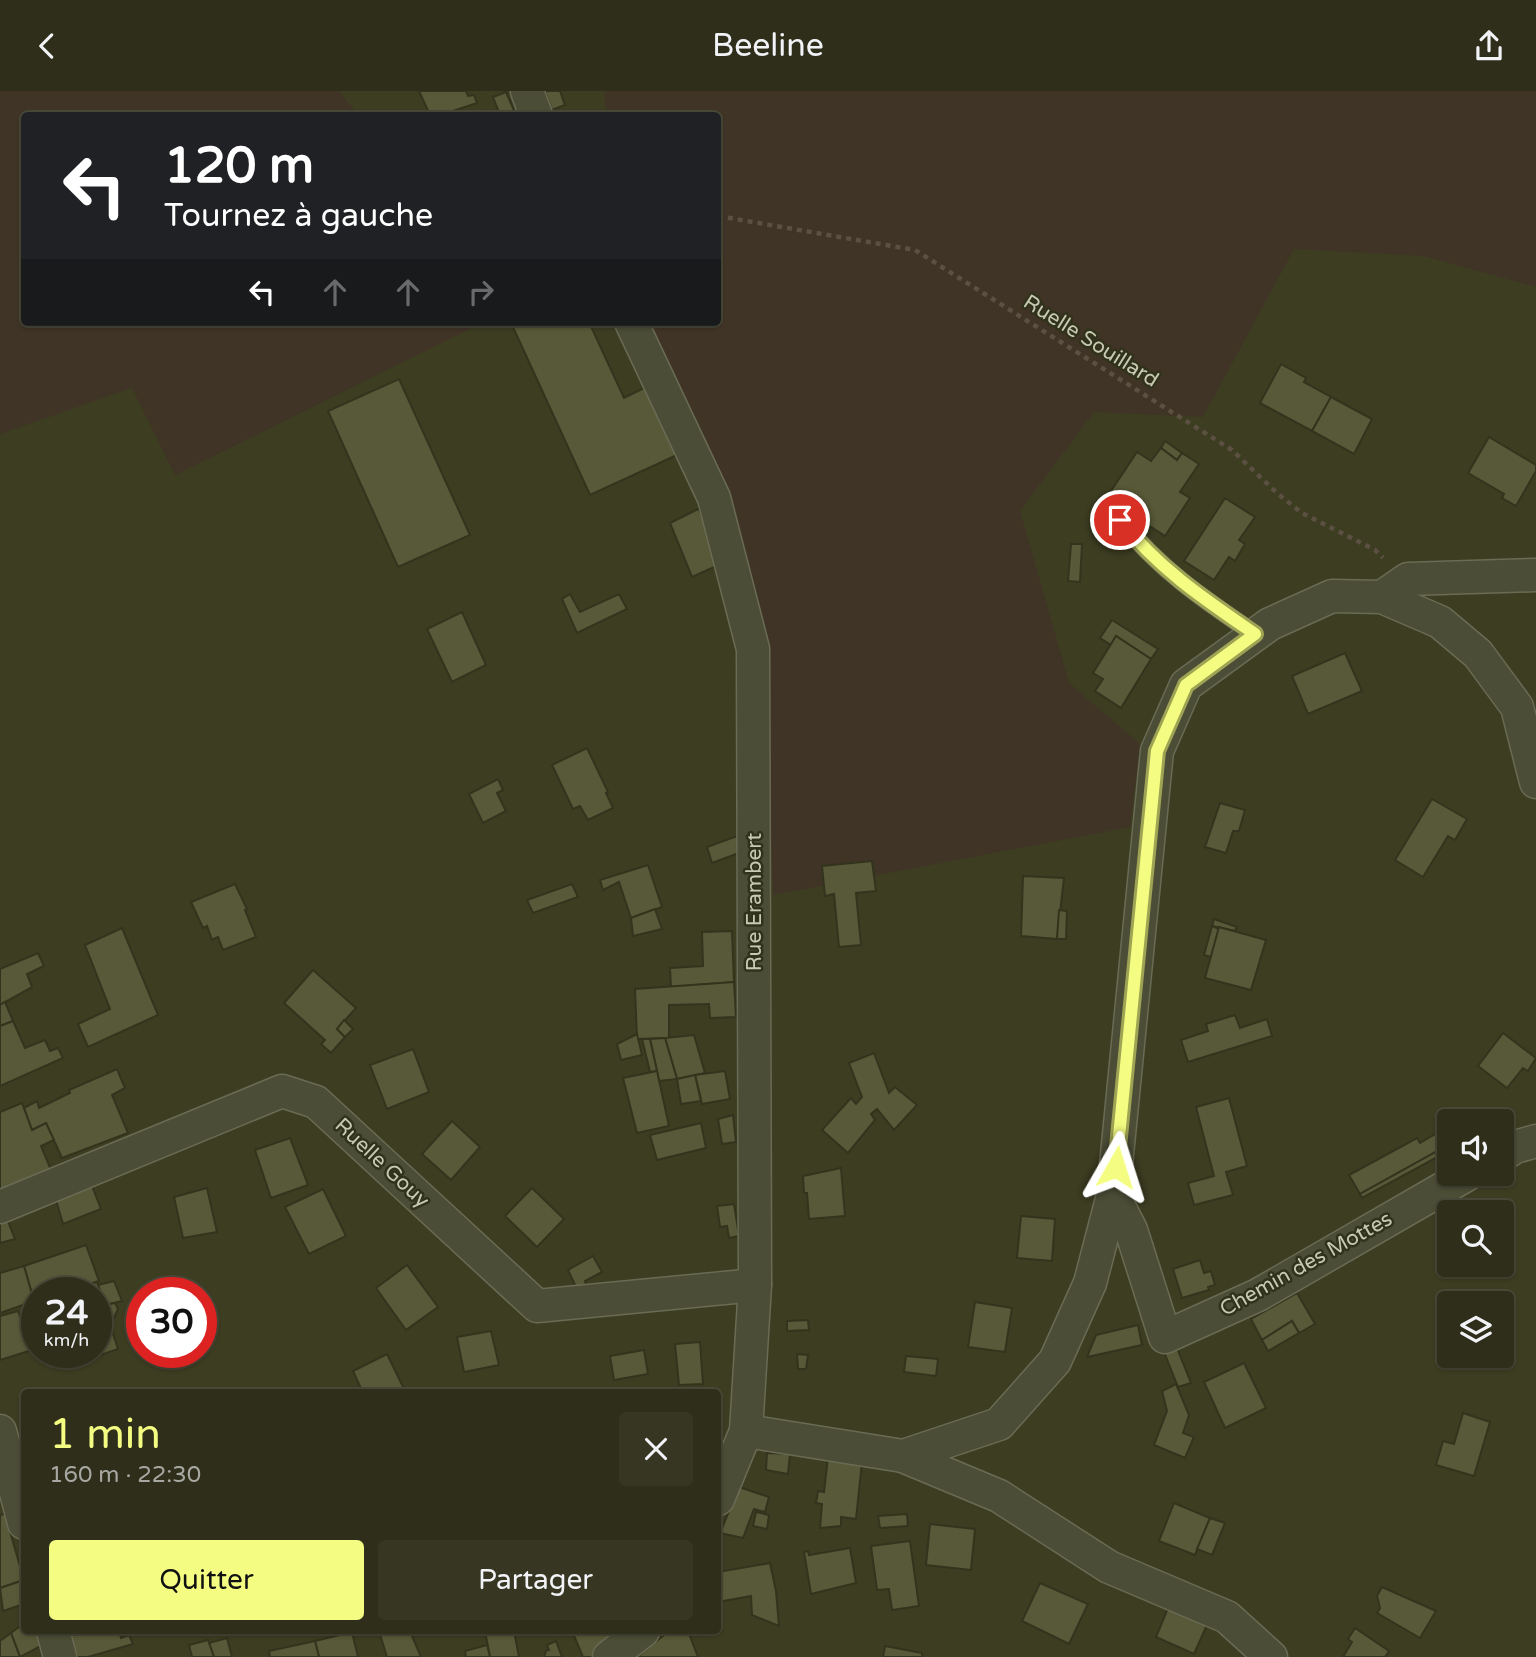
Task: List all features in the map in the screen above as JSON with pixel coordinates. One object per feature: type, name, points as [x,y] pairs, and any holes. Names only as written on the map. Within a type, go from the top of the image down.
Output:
[{"type":"street","points":[[527,91],[535,112]]},
{"type":"street","name":"Rue Erambert","points":[[633,326],[714,498],[753,649],[755,1285],[746,1431],[721,1492]]},
{"type":"street","points":[[1382,597],[1408,579],[1536,575]]},
{"type":"street","points":[[903,1456],[999,1424],[1055,1361],[1090,1283],[1113,1195],[1157,751],[1186,685],[1269,624],[1332,596],[1382,597],[1440,622],[1478,654],[1517,706],[1536,782]]},
{"type":"street","name":"Ruelle Gouy","points":[[0,1207],[282,1091],[316,1102],[537,1306],[755,1285]]},
{"type":"street","points":[[1514,1148],[1536,1141]]},
{"type":"street","name":"Chemin des Mottes","points":[[1113,1195],[1130,1230],[1165,1337],[1258,1295],[1447,1186]]},
{"type":"street","points":[[0,1431],[21,1512]]},
{"type":"street","points":[[746,1431],[903,1456],[999,1496],[1109,1567],[1227,1617],[1270,1657]]},
{"type":"street","points":[[54,1634],[60,1657]]},
{"type":"street","points":[[610,1657],[639,1634]]},
{"type":"lane","points":[[1120,520],[1175,578],[1255,634]]},
{"type":"path","name":"Ruelle Souillard","points":[[721,217],[915,250],[1232,450],[1302,513],[1375,550],[1408,579]]},
{"type":"shaded area","points":[[0,91],[339,91],[356,112],[21,112],[21,326],[476,326],[175,475],[132,388],[0,434]]},
{"type":"shaded area","points":[[604,91],[1536,91],[1536,287],[1424,256],[1294,249],[1203,417],[1094,412],[1020,511],[1069,683],[1140,744],[1130,827],[773,895],[764,645],[644,326],[721,326],[721,112],[606,112]]},
{"type":"building","points":[[419,91],[466,91],[468,96],[474,95],[477,103],[450,112],[429,112]]},
{"type":"building","points":[[545,91],[560,91],[565,105],[552,110]]},
{"type":"building","points":[[506,92],[515,112],[499,112],[493,97]]},
{"type":"building","points":[[512,326],[591,326],[624,398],[646,387],[677,455],[590,495]]},
{"type":"building","points":[[1281,364],[1306,378],[1304,382],[1331,397],[1312,431],[1260,403]]},
{"type":"building","points":[[399,379],[470,535],[398,567],[328,411]]},
{"type":"building","points":[[1331,397],[1372,419],[1354,454],[1312,431]]},
{"type":"building","points":[[1489,437],[1536,465],[1536,471],[1516,506],[1502,498],[1504,494],[1468,473]]},
{"type":"building","points":[[1165,441],[1182,453],[1177,460],[1161,448]]},
{"type":"building","points":[[1161,448],[1177,460],[1182,453],[1199,464],[1180,492],[1190,498],[1165,536],[1139,519],[1144,512],[1133,506],[1128,513],[1117,506],[1123,499],[1111,491],[1137,452],[1151,461]]},
{"type":"building","points":[[1225,498],[1255,517],[1239,540],[1245,544],[1235,561],[1229,557],[1214,580],[1184,561]]},
{"type":"building","points":[[698,509],[721,564],[692,577],[670,523]]},
{"type":"building","points":[[1071,544],[1082,544],[1080,582],[1068,581]]},
{"type":"building","points":[[570,594],[580,612],[619,594],[627,609],[577,633],[562,599]]},
{"type":"building","points":[[462,612],[486,665],[452,682],[427,629]]},
{"type":"building","points":[[1112,620],[1158,649],[1151,659],[1116,636],[1111,645],[1100,638]]},
{"type":"building","points":[[1116,636],[1151,659],[1121,708],[1095,691],[1103,679],[1093,673]]},
{"type":"building","points":[[1345,653],[1362,691],[1308,714],[1292,676]]},
{"type":"building","points":[[587,748],[613,808],[588,820],[580,806],[573,809],[552,765]]},
{"type":"building","points":[[498,779],[503,790],[497,793],[506,811],[483,823],[469,794]]},
{"type":"building","points":[[1432,799],[1467,819],[1455,840],[1448,836],[1423,877],[1395,860]]},
{"type":"building","points":[[1220,803],[1245,810],[1239,831],[1233,831],[1226,853],[1205,847]]},
{"type":"building","points":[[740,835],[739,853],[712,863],[707,847]]},
{"type":"building","points":[[872,861],[876,891],[856,893],[861,945],[839,947],[834,894],[825,896],[822,866]]},
{"type":"building","points":[[648,865],[662,907],[631,918],[619,882],[603,890],[600,880]]},
{"type":"building","points":[[1023,876],[1064,878],[1057,939],[1021,936]]},
{"type":"building","points":[[235,884],[256,937],[223,950],[218,937],[212,940],[207,926],[203,928],[191,902]]},
{"type":"building","points":[[572,884],[578,897],[533,913],[527,900]]},
{"type":"building","points":[[655,909],[662,929],[633,936],[631,918]]},
{"type":"building","points":[[1059,910],[1067,911],[1066,939],[1057,939]]},
{"type":"building","points":[[1214,919],[1237,927],[1235,931],[1212,926]]},
{"type":"building","points":[[1212,926],[1219,929],[1211,957],[1204,955]]},
{"type":"building","points":[[1219,927],[1266,940],[1251,990],[1205,978]]},
{"type":"building","points":[[122,928],[158,1015],[88,1047],[78,1024],[110,1009],[85,945]]},
{"type":"building","points":[[732,931],[734,982],[671,987],[670,968],[703,966],[702,932]]},
{"type":"building","points":[[38,953],[44,966],[27,974],[32,987],[0,1005],[0,969]]},
{"type":"building","points":[[313,970],[356,1008],[337,1029],[345,1037],[331,1053],[321,1044],[325,1040],[284,1003]]},
{"type":"building","points":[[734,982],[736,1017],[710,1018],[709,1004],[669,1005],[669,1038],[637,1039],[635,989]]},
{"type":"building","points":[[5,1002],[13,1021],[0,1026],[0,1005]]},
{"type":"building","points":[[1235,1015],[1240,1028],[1267,1019],[1272,1036],[1188,1062],[1181,1040],[1208,1031],[1206,1024]]},
{"type":"building","points":[[344,1020],[353,1029],[345,1037],[337,1029]]},
{"type":"building","points":[[13,1021],[25,1048],[45,1040],[50,1051],[58,1048],[63,1058],[0,1086],[0,1026]]},
{"type":"building","points":[[1503,1033],[1536,1058],[1528,1071],[1523,1068],[1507,1088],[1478,1066]]},
{"type":"building","points":[[637,1034],[642,1055],[621,1060],[617,1044]]},
{"type":"building","points":[[694,1035],[705,1073],[677,1079],[665,1038]]},
{"type":"building","points":[[665,1038],[677,1079],[659,1081],[650,1039]]},
{"type":"building","points":[[642,1039],[650,1039],[657,1071],[650,1072]]},
{"type":"building","points":[[413,1049],[429,1092],[387,1109],[370,1065]]},
{"type":"building","points":[[874,1053],[889,1093],[895,1087],[917,1105],[894,1130],[877,1109],[871,1114],[875,1120],[848,1153],[822,1130],[851,1098],[856,1104],[862,1097],[849,1063]]},
{"type":"building","points":[[117,1069],[125,1088],[112,1095],[128,1133],[62,1158],[46,1123],[32,1130],[24,1108],[37,1101],[39,1108],[70,1093],[69,1090]]},
{"type":"building","points":[[657,1071],[669,1126],[637,1133],[623,1078]]},
{"type":"building","points":[[725,1071],[730,1099],[702,1104],[695,1075]]},
{"type":"building","points":[[695,1075],[701,1101],[681,1104],[677,1079]]},
{"type":"building","points":[[1229,1098],[1247,1166],[1226,1172],[1233,1195],[1194,1205],[1188,1183],[1214,1176],[1196,1107]]},
{"type":"building","points":[[22,1103],[32,1130],[46,1123],[54,1140],[41,1146],[54,1177],[0,1197],[0,1112]]},
{"type":"building","points":[[733,1115],[736,1142],[722,1144],[718,1119]]},
{"type":"building","points":[[452,1121],[480,1147],[451,1180],[422,1154]]},
{"type":"building","points":[[701,1123],[706,1148],[657,1160],[650,1135]]},
{"type":"building","points":[[1437,1133],[1437,1151],[1360,1194],[1349,1175],[1417,1138],[1420,1143]]},
{"type":"building","points":[[290,1138],[308,1185],[271,1198],[255,1150]]},
{"type":"building","points":[[1437,1151],[1437,1157],[1362,1198],[1360,1194]]},
{"type":"building","points":[[841,1168],[845,1216],[809,1219],[803,1176]]},
{"type":"building","points":[[92,1186],[101,1209],[63,1224],[56,1200]]},
{"type":"building","points":[[207,1188],[217,1232],[183,1238],[174,1197]]},
{"type":"building","points":[[532,1188],[564,1219],[537,1247],[505,1216]]},
{"type":"building","points":[[323,1189],[346,1236],[309,1254],[285,1207]]},
{"type":"building","points":[[734,1204],[739,1236],[729,1238],[727,1226],[720,1227],[717,1206]]},
{"type":"building","points":[[1021,1216],[1055,1219],[1052,1261],[1017,1258]]},
{"type":"building","points":[[7,1219],[15,1239],[0,1243],[0,1222]]},
{"type":"building","points":[[86,1245],[98,1277],[27,1277],[24,1266]]},
{"type":"building","points":[[593,1256],[602,1272],[585,1281],[586,1284],[576,1287],[568,1270]]},
{"type":"building","points":[[1200,1260],[1204,1273],[1211,1271],[1215,1285],[1208,1287],[1209,1290],[1182,1298],[1173,1269]]},
{"type":"building","points":[[407,1265],[438,1307],[406,1330],[376,1288]]},
{"type":"building","points":[[24,1266],[27,1277],[21,1277],[21,1306],[0,1313],[0,1273]]},
{"type":"building","points":[[114,1281],[122,1301],[112,1303]]},
{"type":"building","points":[[1297,1293],[1315,1324],[1299,1333],[1292,1321],[1262,1340],[1251,1319]]},
{"type":"building","points":[[975,1302],[1012,1308],[1005,1352],[968,1347]]},
{"type":"building","points":[[115,1303],[118,1309],[113,1320],[112,1320],[112,1304]]},
{"type":"building","points":[[18,1311],[21,1319],[21,1353],[0,1360],[0,1316]]},
{"type":"building","points":[[808,1320],[809,1330],[787,1331],[787,1321]]},
{"type":"building","points":[[1292,1321],[1299,1333],[1268,1351],[1262,1340]]},
{"type":"building","points":[[1138,1325],[1142,1345],[1087,1357],[1096,1335]]},
{"type":"building","points":[[112,1331],[118,1349],[112,1351]]},
{"type":"building","points":[[491,1331],[499,1365],[464,1372],[457,1337]]},
{"type":"building","points":[[700,1342],[703,1384],[679,1385],[675,1344]]},
{"type":"building","points":[[1177,1348],[1191,1383],[1178,1387],[1164,1352]]},
{"type":"building","points":[[644,1350],[648,1374],[614,1380],[610,1356]]},
{"type":"building","points":[[387,1354],[404,1389],[361,1389],[353,1371]]},
{"type":"building","points":[[797,1354],[808,1355],[806,1369],[798,1369]]},
{"type":"building","points":[[906,1356],[938,1359],[936,1376],[904,1372]]},
{"type":"building","points":[[1244,1363],[1266,1408],[1225,1428],[1204,1382]]},
{"type":"building","points":[[1176,1384],[1189,1415],[1183,1433],[1194,1437],[1185,1458],[1154,1445],[1167,1411],[1162,1391]]},
{"type":"building","points":[[1463,1413],[1490,1422],[1474,1476],[1436,1465],[1443,1441],[1454,1444]]},
{"type":"building","points":[[767,1453],[790,1454],[788,1474],[766,1470]]},
{"type":"building","points":[[828,1457],[862,1462],[856,1519],[841,1517],[841,1526],[820,1528],[822,1504],[816,1503],[818,1491],[824,1492]]},
{"type":"building","points":[[739,1487],[769,1497],[765,1512],[754,1509],[743,1538],[721,1533]]},
{"type":"building","points":[[1174,1503],[1210,1518],[1195,1555],[1159,1541]]},
{"type":"building","points":[[756,1512],[769,1515],[767,1529],[753,1526]]},
{"type":"building","points":[[5,1514],[21,1570],[21,1581],[0,1588],[0,1515]]},
{"type":"building","points":[[907,1514],[908,1526],[880,1528],[878,1516]]},
{"type":"building","points":[[1210,1518],[1225,1523],[1212,1555],[1197,1549]]},
{"type":"building","points":[[930,1524],[975,1529],[971,1570],[926,1565]]},
{"type":"building","points":[[910,1541],[919,1606],[892,1610],[889,1589],[877,1590],[871,1546]]},
{"type":"building","points":[[850,1548],[856,1583],[811,1594],[804,1552],[808,1551],[809,1555]]},
{"type":"building","points":[[770,1563],[779,1626],[752,1615],[751,1596],[721,1601],[721,1571]]},
{"type":"building","points":[[21,1581],[21,1605],[3,1611],[0,1588]]},
{"type":"building","points":[[1040,1583],[1088,1604],[1069,1644],[1022,1621]]},
{"type":"building","points":[[1382,1587],[1436,1611],[1420,1638],[1377,1613],[1380,1608],[1377,1596]]},
{"type":"building","points":[[1168,1608],[1207,1625],[1194,1654],[1156,1637]]},
{"type":"building","points":[[21,1625],[21,1634],[40,1634],[43,1645],[20,1657],[11,1633]]},
{"type":"building","points":[[1355,1628],[1389,1651],[1385,1657],[1343,1657],[1352,1642],[1348,1639]]},
{"type":"building","points":[[11,1633],[20,1657],[0,1657],[0,1641]]},
{"type":"building","points":[[120,1634],[121,1638],[129,1635],[133,1644],[88,1657],[77,1657],[70,1635]]},
{"type":"building","points":[[352,1634],[358,1657],[319,1657],[315,1641]]},
{"type":"building","points":[[380,1634],[411,1634],[421,1657],[387,1657]]},
{"type":"building","points":[[486,1634],[515,1634],[519,1657],[490,1657]]},
{"type":"building","points":[[573,1634],[619,1634],[592,1657],[583,1657]]},
{"type":"building","points":[[665,1634],[689,1634],[698,1657],[637,1657]]},
{"type":"building","points":[[227,1638],[232,1657],[214,1657],[209,1643]]},
{"type":"building","points":[[208,1640],[214,1657],[192,1657],[189,1645]]},
{"type":"building","points":[[315,1641],[319,1657],[270,1657],[269,1651]]},
{"type":"building","points":[[556,1641],[562,1657],[544,1657],[549,1650],[547,1645]]},
{"type":"building","points":[[487,1645],[490,1657],[466,1657],[465,1651]]},
{"type":"building","points":[[885,1646],[922,1653],[922,1657],[883,1657]]},
{"type":"route","points":[[1116,1167],[1157,751],[1186,685],[1255,634],[1175,578],[1152,557],[1120,520]]}]
